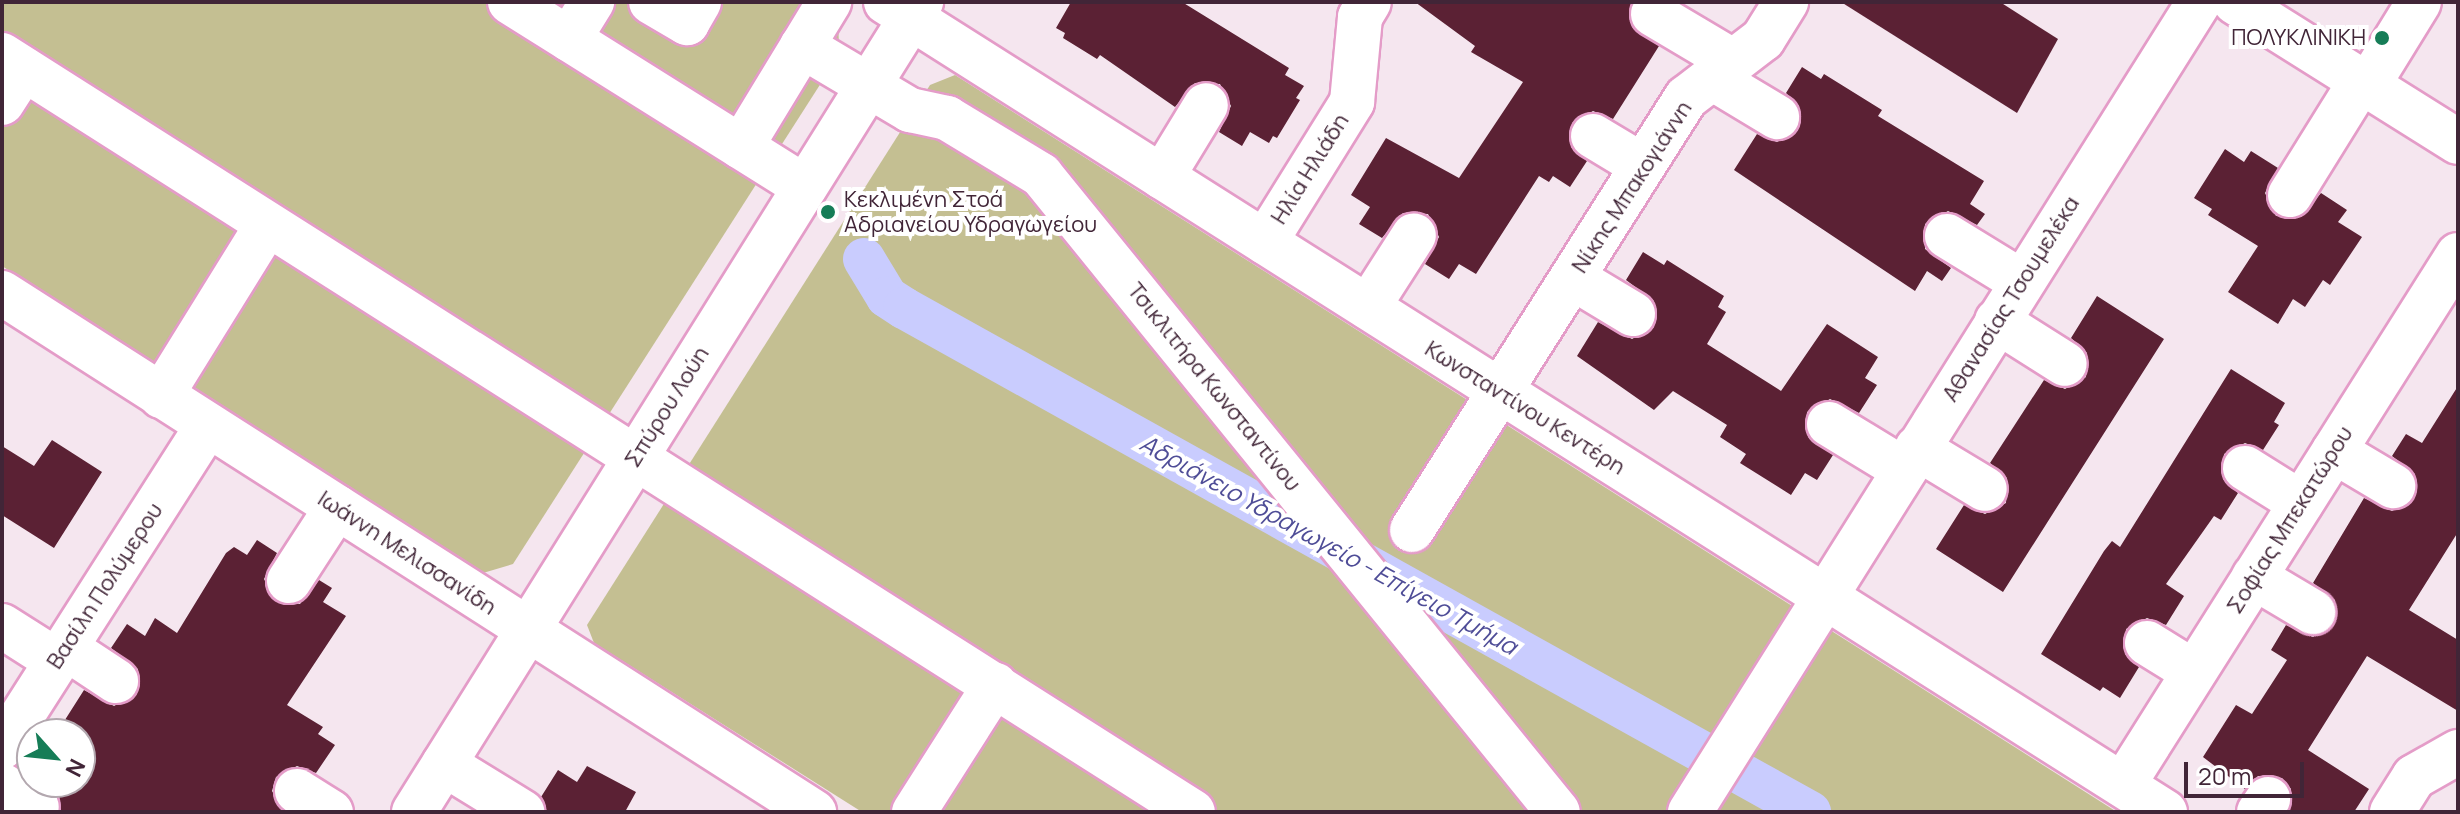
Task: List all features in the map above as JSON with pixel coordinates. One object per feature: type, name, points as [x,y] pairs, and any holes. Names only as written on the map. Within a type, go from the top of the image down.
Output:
[{"type":"street","points":[[510,2],[805,187]]},
{"type":"street","points":[[569,39],[592,2]]},
{"type":"street","points":[[651,2],[687,23],[699,2]]},
{"type":"street","points":[[741,147],[829,2]]},
{"type":"street","name":"Ηλία Ηλιάδη","points":[[1265,242],[1352,102],[1360,17],[1369,2]]},
{"type":"street","name":"Νίκης Μπακογιάννη","points":[[1412,530],[1686,98],[1763,39],[1786,2]]},
{"type":"street","name":"Αθανασίας Τσουμελέκα","points":[[1690,812],[1822,597],[2199,2]]},
{"type":"street","points":[[2235,2],[2458,142]]},
{"type":"street","points":[[2290,195],[2419,2]]},
{"type":"street","name":"Κωνσταντίνου Κεντέρη","points":[[906,7],[1162,177],[2165,812]]},
{"type":"street","name":"Σπύρου Λούη","points":[[414,812],[869,85],[906,7]]},
{"type":"street","points":[[1653,14],[1777,117]]},
{"type":"street","name":"Τσικλιτήρα Κωνσταντίνου","points":[[802,46],[910,110],[947,118],[1041,175],[1558,812]]},
{"type":"street","points":[[9,76],[267,225],[636,456],[1193,812]]},
{"type":"street","points":[[1162,177],[1206,105]]},
{"type":"street","points":[[1593,136],[1643,166]]},
{"type":"street","points":[[161,396],[267,225]]},
{"type":"street","points":[[1368,307],[1414,235]]},
{"type":"street","points":[[1947,236],[2022,282]]},
{"type":"street","name":"Σοφίας Μπεκατώρου","points":[[2123,785],[2458,255]]},
{"type":"street","points":[[1573,278],[1633,314]]},
{"type":"street","name":"Ιωάννη Μελισσανίδη","points":[[2,293],[337,507],[791,806]]},
{"type":"street","points":[[1997,321],[2065,364]]},
{"type":"street","points":[[1829,424],[1985,489]]},
{"type":"street","name":"Βασίλη Πολύμερου","points":[[2,747],[208,425]]},
{"type":"street","points":[[2334,451],[2393,486]]},
{"type":"street","points":[[2245,468],[2301,503]]},
{"type":"street","points":[[289,581],[337,507]]},
{"type":"street","points":[[2254,577],[2313,612]]},
{"type":"street","points":[[2,626],[116,681]]},
{"type":"street","points":[[2147,643],[2194,672]]},
{"type":"street","points":[[914,812],[995,685]]},
{"type":"street","points":[[2392,812],[2414,777],[2458,752]]},
{"type":"street","points":[[444,764],[522,812]]},
{"type":"shaded area","points":[[2,2],[838,2],[839,55],[513,564],[483,573],[2,266]]},
{"type":"shaded area","points":[[955,75],[2117,812],[862,812],[594,643],[587,625],[930,85]]},
{"type":"building","points":[[1071,2],[1182,2],[1289,68],[1285,75],[1304,86],[1296,98],[1300,100],[1277,138],[1273,136],[1269,143],[1250,132],[1242,146],[1219,132],[1231,106],[1220,84],[1195,83],[1175,107],[1100,55],[1097,59],[1063,38],[1065,33],[1056,28]]},
{"type":"building","points":[[1415,2],[1631,2],[1632,27],[1659,46],[1613,119],[1593,111],[1572,123],[1571,147],[1587,161],[1570,187],[1553,176],[1549,182],[1539,176],[1476,274],[1459,264],[1449,279],[1425,264],[1439,237],[1428,214],[1403,213],[1382,238],[1359,224],[1370,207],[1351,195],[1386,138],[1459,178],[1523,82],[1471,52],[1475,46]]},
{"type":"building","points":[[1841,2],[2000,2],[2058,39],[2017,113]]},
{"type":"building","points":[[1802,67],[1821,79],[1824,74],[1882,110],[1878,116],[1984,181],[1970,204],[1985,214],[1977,225],[1948,211],[1925,224],[1925,249],[1951,268],[1942,281],[1927,271],[1915,291],[1734,170],[1757,134],[1777,142],[1798,130],[1799,106],[1786,93]]},
{"type":"building","points":[[2225,149],[2244,162],[2251,151],[2278,168],[2265,193],[2276,216],[2301,217],[2321,193],[2347,210],[2338,222],[2362,237],[2330,285],[2323,280],[2305,307],[2293,299],[2278,324],[2228,292],[2258,246],[2208,215],[2212,209],[2194,198]]},
{"type":"building","points":[[1643,252],[1664,265],[1667,260],[1724,296],[1718,307],[1726,312],[1707,344],[1781,391],[1827,324],[1878,357],[1865,378],[1877,385],[1859,413],[1830,399],[1807,412],[1808,437],[1833,455],[1817,480],[1805,473],[1791,495],[1740,463],[1746,454],[1720,437],[1727,425],[1673,391],[1654,410],[1577,356],[1598,322],[1632,339],[1654,327],[1654,301],[1626,280]]},
{"type":"building","points":[[2097,296],[2164,339],[2003,592],[1936,549],[1964,505],[1985,514],[2006,503],[2007,478],[1990,463],[2044,380],[2065,389],[2086,377],[2087,353],[2071,338]]},
{"type":"building","points":[[2231,369],[2285,403],[2274,422],[2279,425],[2263,450],[2245,443],[2224,454],[2223,479],[2238,493],[2221,520],[2214,516],[2166,584],[2184,596],[2166,625],[2147,618],[2126,629],[2125,654],[2139,667],[2120,698],[2103,687],[2100,691],[2041,654],[2104,551],[2112,541],[2120,547]]},
{"type":"building","points":[[2458,386],[2458,532],[2409,610],[2458,640],[2458,711],[2367,656],[2308,750],[2369,789],[2354,812],[2289,812],[2291,789],[2282,778],[2258,776],[2245,789],[2203,757],[2236,705],[2252,714],[2287,660],[2271,650],[2286,625],[2313,637],[2334,625],[2335,600],[2313,583],[2364,498],[2392,511],[2414,499],[2415,474],[2392,456],[2406,434],[2422,443]]},
{"type":"building","points":[[52,440],[102,472],[54,548],[2,515],[2,446],[34,466]]},
{"type":"building","points":[[257,540],[277,553],[264,579],[275,601],[300,604],[319,580],[332,588],[323,602],[346,616],[287,705],[323,727],[318,734],[335,745],[316,773],[297,766],[276,777],[272,791],[284,812],[61,812],[59,798],[96,798],[96,718],[66,718],[84,690],[114,706],[137,694],[138,669],[111,648],[127,624],[145,636],[155,618],[177,633],[226,553],[234,547],[247,555]]},
{"type":"building","points":[[587,766],[636,792],[625,812],[547,812],[541,797],[558,770],[577,782]]},
{"type":"waterway","name":"Αδριάνειο Υδραγωγείο - Επίγειο Τμήμα","points":[[864,259],[887,297],[904,308],[1810,812]]},
{"type":"place","name":"ΠΟΛΥΚΛΙΝΙΚΗ","points":[[2382,38]]},
{"type":"place","name":"Κεκλιμένη Στοά Αδριανείου Υδραγωγείου","points":[[828,212]]}]
